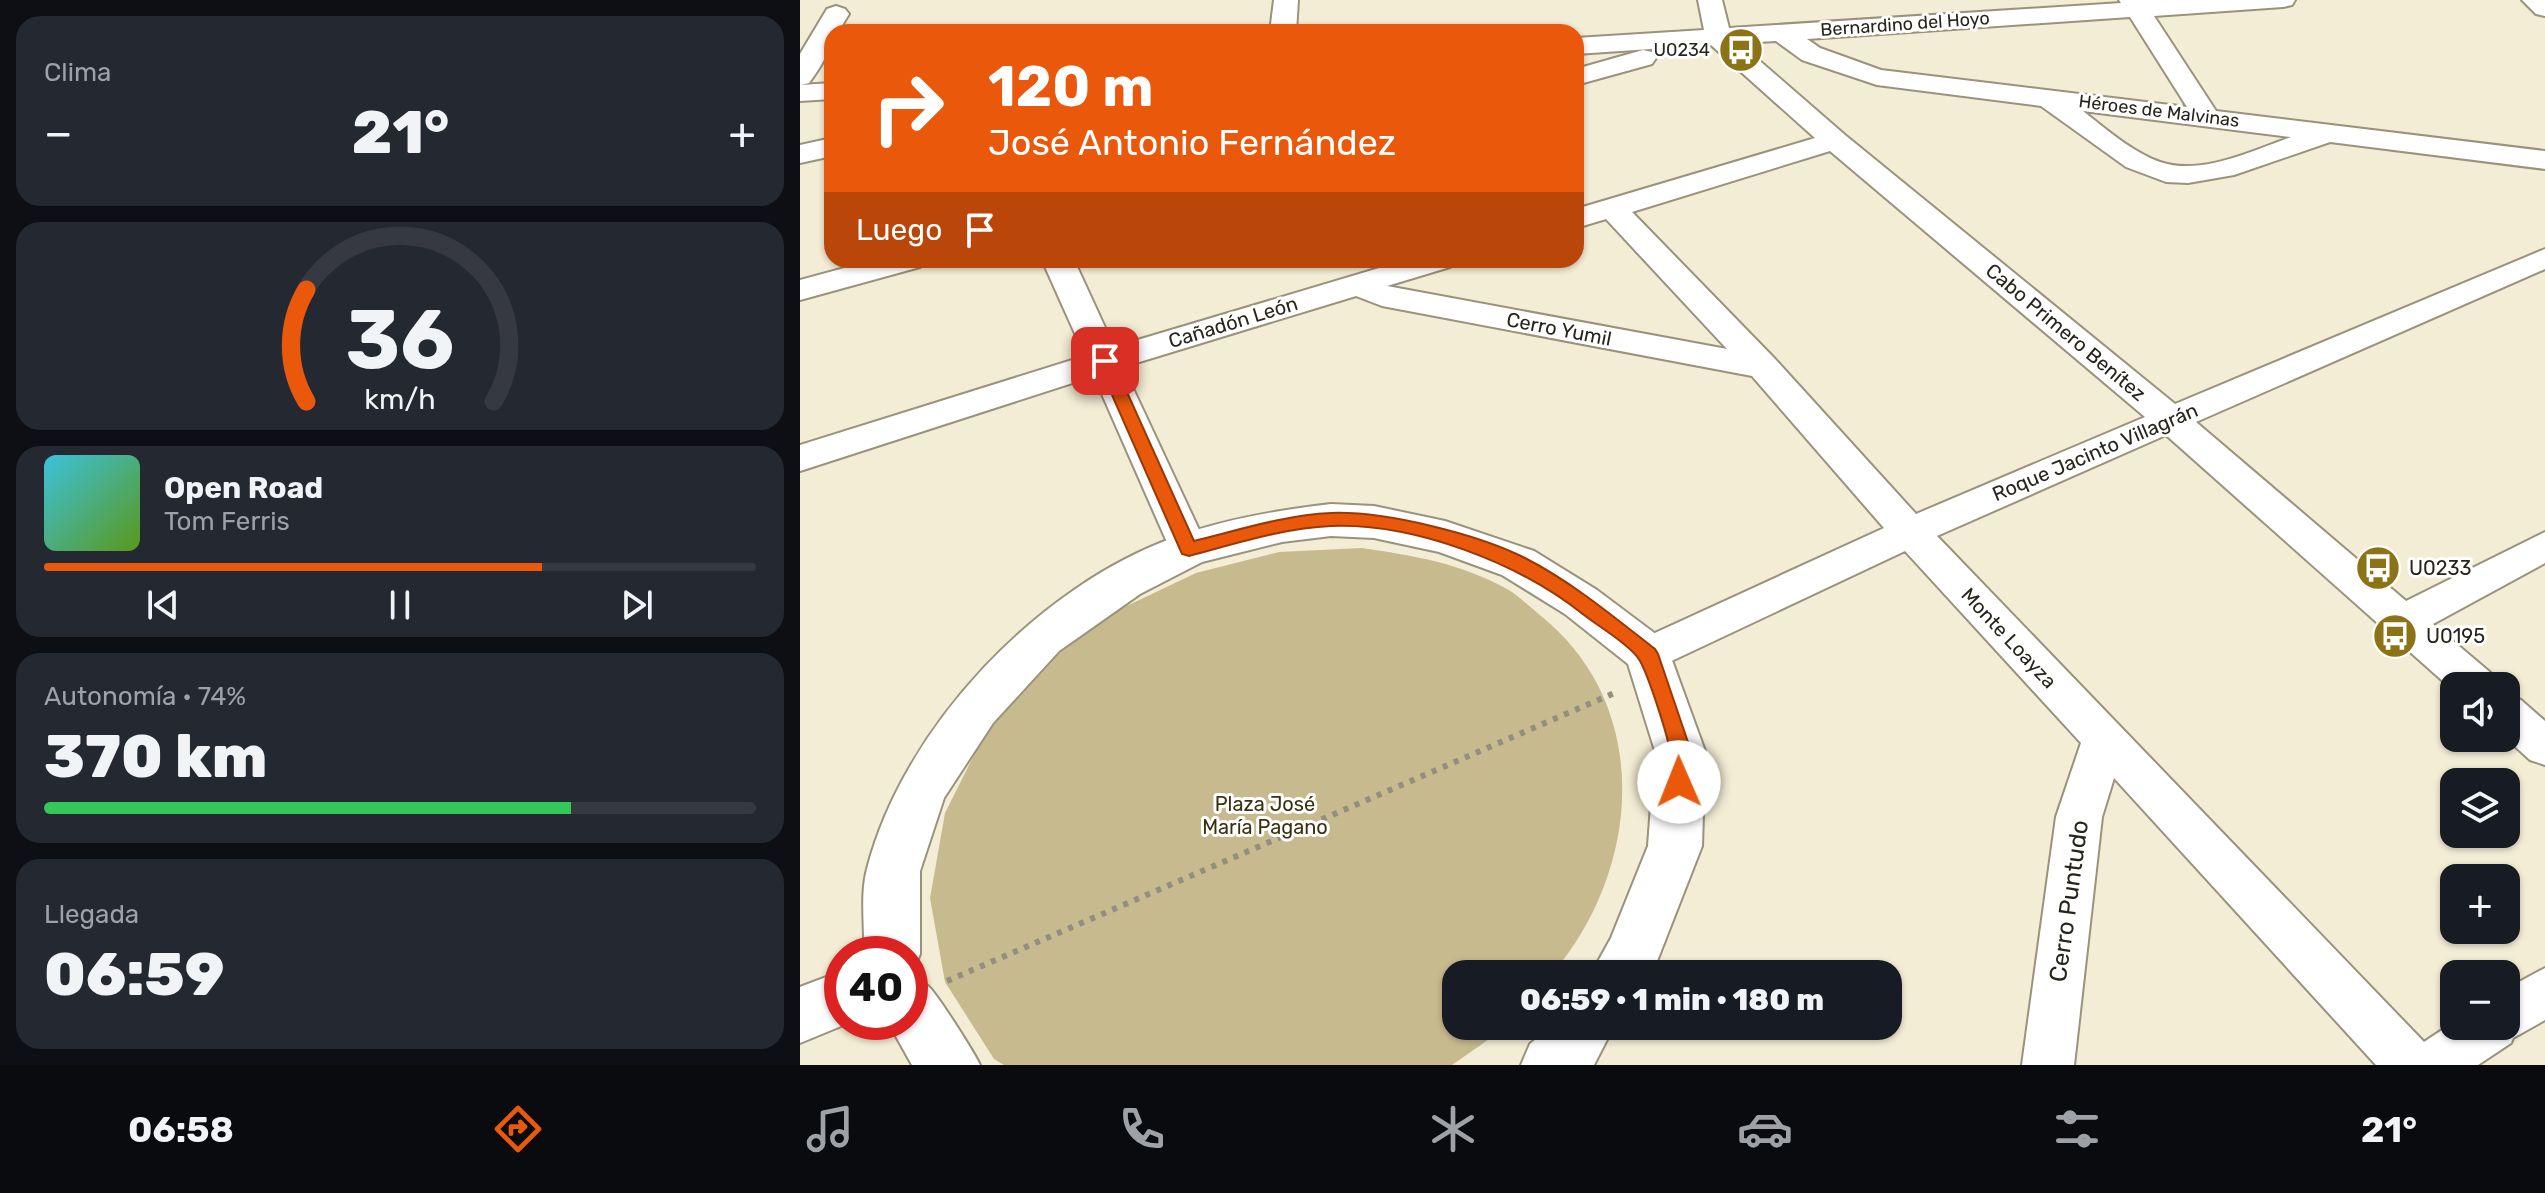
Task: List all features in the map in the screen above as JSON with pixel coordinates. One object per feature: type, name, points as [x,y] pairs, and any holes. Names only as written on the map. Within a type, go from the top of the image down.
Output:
[{"type":"street","points":[[1284,24],[1286,0]]},
{"type":"street","points":[[1584,75],[1719,38],[1710,0]]},
{"type":"street","name":"Bernardino del Hoyo","points":[[1584,46],[1719,38],[2134,4],[2283,0]]},
{"type":"street","points":[[2534,0],[2545,9]]},
{"type":"street","points":[[2134,4],[2206,116]]},
{"type":"street","points":[[830,24],[836,14]]},
{"type":"street","name":"Héroes de Malvinas","points":[[1782,33],[1811,54],[1877,77],[2545,160]]},
{"type":"street","points":[[800,77],[824,35]]},
{"type":"street","name":"Cabo Primero Benítez","points":[[1719,38],[1835,141],[2170,419],[2461,672]]},
{"type":"street","points":[[800,93],[824,92]]},
{"type":"street","points":[[2048,98],[2147,167],[2171,174],[2199,176],[2330,133]]},
{"type":"street","points":[[1594,213],[1835,141]]},
{"type":"street","points":[[800,154],[824,149]]},
{"type":"street","name":"Monte Loayza","points":[[1594,213],[1763,367],[1910,532],[2411,1065]]},
{"type":"street","name":"Roque Jacinto Villagrán","points":[[1651,663],[1910,532],[2545,258]]},
{"type":"street","points":[[800,290],[880,268]]},
{"type":"street","points":[[1062,268],[1189,549]]},
{"type":"street","name":"Cañadón León","points":[[816,453],[1412,268]]},
{"type":"street","name":"Cerro Yumil","points":[[1358,284],[1382,296],[1763,367]]},
{"type":"street","points":[[800,480],[816,453]]},
{"type":"street","points":[[892,936],[893,871],[921,790],[976,709],[1042,638],[1124,582],[1189,549],[1282,526],[1331,520],[1374,522],[1445,537],[1518,563],[1581,602],[1651,663],[1680,751],[1675,846],[1629,960]]},
{"type":"street","points":[[2403,621],[2545,546]]},
{"type":"street","points":[[2520,725],[2545,747]]},
{"type":"street","name":"Cerro Puntudo","points":[[2048,1065],[2079,817],[2104,740]]},
{"type":"street","points":[[2520,1008],[2545,992]]},
{"type":"street","points":[[800,1015],[824,1005]]},
{"type":"street","points":[[928,1038],[938,1054],[950,1065]]},
{"type":"street","points":[[1551,1065],[1576,1040]]},
{"type":"street","points":[[2433,1065],[2471,1040]]},
{"type":"path","points":[[928,995],[945,982],[1606,698],[1651,663]]},
{"type":"green space","name":"Plaza José María Pagano","points":[[1362,548],[1437,562],[1472,573],[1520,598],[1578,653],[1603,696],[1618,742],[1622,790],[1617,839],[1604,887],[1582,932],[1562,960],[1442,960],[1442,1040],[1488,1040],[1452,1065],[1004,1065],[994,1059],[945,982],[930,898],[945,813],[985,733],[1044,665],[1116,611],[1196,573],[1279,552]]},
{"type":"place","name":"U0234","points":[[1741,50]]},
{"type":"place","name":"U0233","points":[[2378,568]]},
{"type":"place","name":"U0195","points":[[2395,636]]},
{"type":"route","points":[[1105,361],[1189,549],[1282,526],[1331,520],[1374,522],[1445,537],[1518,563],[1581,602],[1648,654],[1680,751],[1679,782]]}]
